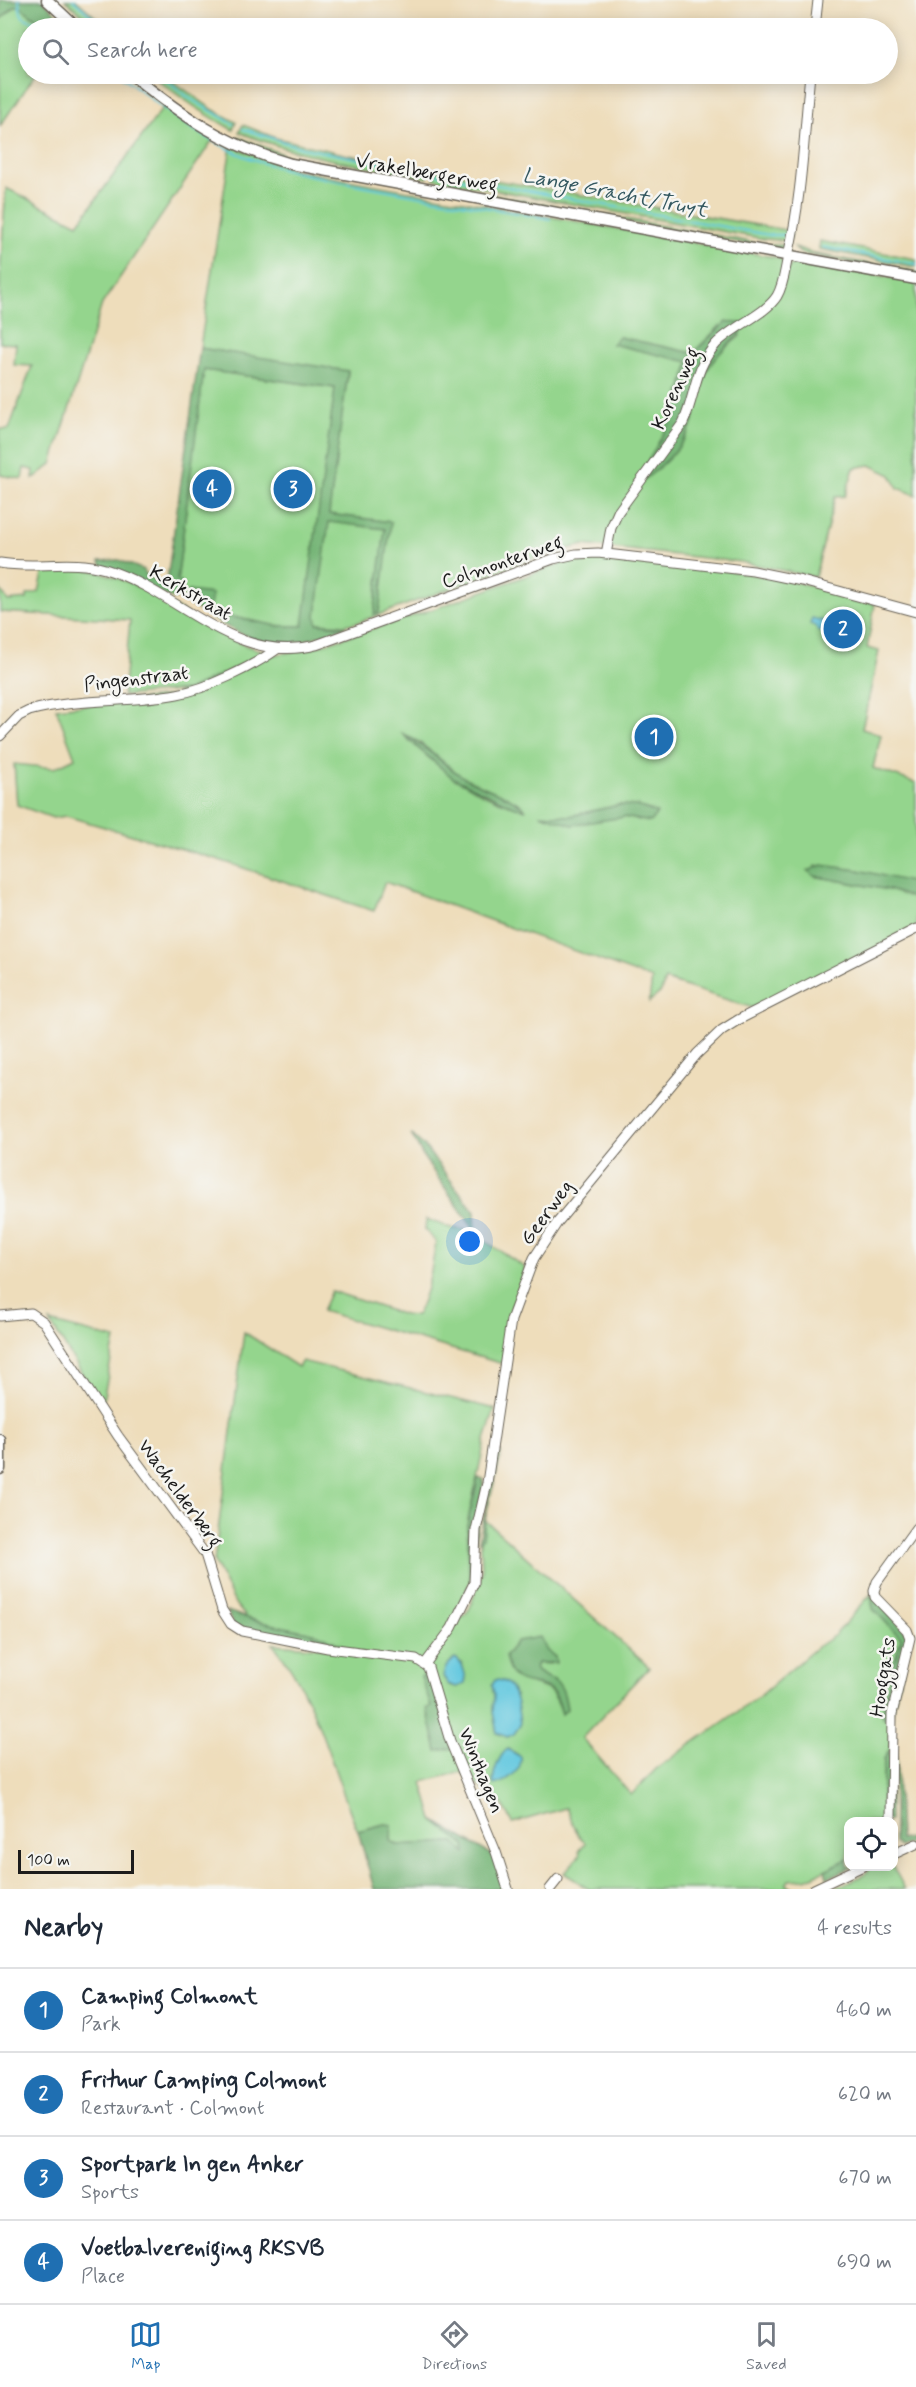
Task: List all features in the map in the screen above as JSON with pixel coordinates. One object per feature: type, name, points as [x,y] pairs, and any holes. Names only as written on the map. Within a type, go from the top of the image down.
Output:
[{"type":"street","points":[[47,0],[66,18]]},
{"type":"street","points":[[816,18],[818,0]]},
{"type":"street","name":"Vrakelbergerweg","points":[[143,84],[177,111],[207,130],[243,148],[291,164],[916,279]]},
{"type":"street","name":"Korenweg","points":[[606,554],[610,531],[618,512],[683,423],[702,363],[726,334],[774,301],[782,285],[795,222],[809,84]]},
{"type":"street","name":"Colmonterweg","points":[[361,629],[553,559],[576,554],[606,554],[746,570],[802,581],[916,612]]},
{"type":"street","name":"Kerkstraat","points":[[0,563],[35,566],[84,565],[107,570],[145,586],[236,639],[256,646],[277,649],[308,647],[361,629]]},
{"type":"street","name":"Pingenstraat","points":[[0,736],[19,716],[30,711],[183,693],[217,681],[277,649]]},
{"type":"street","name":"Geerweg","points":[[425,1664],[447,1637],[474,1583],[474,1539],[488,1483],[511,1320],[527,1273],[545,1239],[709,1041],[738,1020],[916,929]]},
{"type":"street","name":"Wachelderberg","points":[[0,1316],[31,1313],[44,1322],[112,1428],[205,1554],[222,1610],[234,1627],[328,1648],[416,1659],[425,1664]]},
{"type":"street","points":[[0,1440],[0,1469]]},
{"type":"street","name":"Hooggats","points":[[891,1817],[892,1714],[910,1638],[907,1630],[875,1597],[874,1591],[879,1579],[916,1528]]},
{"type":"street","name":"Winthagen","points":[[425,1664],[432,1673],[454,1752],[491,1839],[508,1889]]},
{"type":"street","points":[[898,1851],[916,1844]]},
{"type":"street","points":[[814,1889],[852,1871]]},
{"type":"street","points":[[550,1889],[558,1879]]},
{"type":"green space","points":[[0,0],[43,0],[60,18],[35,18],[19,6],[15,6],[0,20]]},
{"type":"green space","points":[[65,0],[76,0],[97,18],[86,18]]},
{"type":"green space","points":[[16,6],[35,18],[18,18],[18,84],[29,84],[0,126],[0,20]]},
{"type":"green space","points":[[163,84],[177,84],[212,109],[236,122],[233,130],[194,107]]},
{"type":"green space","points":[[164,106],[214,138],[102,304],[52,464],[33,479],[34,470],[24,468],[22,479],[0,475],[0,429],[9,429],[32,366],[14,365],[16,344],[0,343],[0,274],[6,188],[78,224]]},
{"type":"green space","points":[[243,125],[276,138],[348,155],[792,231],[789,241],[764,239],[434,179],[436,172],[430,170],[428,178],[355,165],[262,141],[239,132]]},
{"type":"green space","points":[[238,137],[288,156],[425,183],[307,164],[236,141]]},
{"type":"green space","points":[[231,146],[297,170],[331,177],[779,258],[789,267],[796,261],[916,282],[916,495],[898,488],[891,475],[870,465],[854,468],[845,496],[835,497],[815,577],[741,562],[584,545],[545,554],[359,622],[345,625],[317,623],[303,626],[278,626],[212,613],[180,595],[183,583],[177,582],[203,370],[335,388],[343,407],[348,372],[200,348]],"holes":[[[720,326],[740,336],[717,355],[707,370],[699,395],[668,427],[675,413],[689,362],[619,337],[693,353]]]},
{"type":"green space","points":[[435,184],[768,245],[788,245],[780,250],[436,187]]},
{"type":"green space","points":[[820,241],[916,259],[916,267],[819,249]]},
{"type":"green space","points":[[795,247],[815,254],[916,272],[916,275],[800,253]]},
{"type":"green space","points":[[726,322],[747,324],[716,357],[708,369],[691,427],[681,444],[660,467],[645,479],[643,470],[675,413],[689,362],[612,344],[619,337],[693,353]]},
{"type":"green space","points":[[200,348],[348,371],[329,514],[391,522],[379,612],[374,614],[385,529],[329,522],[316,615],[317,623],[346,627],[292,643],[264,642],[237,632],[187,603],[188,591],[212,594],[209,612],[278,626],[303,626],[335,388],[204,370],[177,581],[183,583],[179,598],[173,599],[101,565],[100,561],[119,560],[144,570],[146,574],[166,587]]},
{"type":"green space","points":[[581,559],[609,560],[721,570],[777,578],[875,604],[867,648],[879,651],[862,729],[881,735],[873,768],[916,783],[916,884],[858,870],[815,866],[814,876],[889,890],[916,899],[916,929],[753,1008],[665,980],[661,992],[649,1002],[652,979],[385,882],[374,911],[216,859],[66,816],[53,818],[17,805],[14,764],[54,768],[75,758],[56,708],[173,696],[272,655],[305,650],[422,613],[565,562]],"holes":[[[403,734],[419,742],[461,776],[519,803],[525,809],[474,790],[444,770]],[[619,805],[637,806],[653,811],[650,822],[624,817],[600,820],[543,815],[570,816]]]},
{"type":"green space","points":[[79,568],[96,571],[127,582],[233,640],[268,652],[188,690],[123,696],[130,620],[0,612],[0,589],[8,601],[27,599],[27,595],[39,592],[44,569]]},
{"type":"green space","points":[[400,732],[468,780],[511,799],[526,810],[510,805],[453,778]]},
{"type":"green space","points":[[619,805],[637,806],[657,813],[650,822],[624,817],[572,825],[540,814],[570,816]]},
{"type":"green space","points":[[822,865],[858,870],[915,883],[916,899],[889,890],[814,876],[808,871]]},
{"type":"green space","points":[[411,1134],[425,1147],[475,1212],[476,1232],[424,1158]]},
{"type":"green space","points":[[426,1219],[451,1228],[476,1232],[488,1243],[524,1267],[525,1270],[509,1316],[503,1364],[322,1311],[331,1291],[404,1315],[416,1316],[427,1289],[436,1242],[425,1230]]},
{"type":"green space","points":[[50,1322],[115,1339],[102,1406]]},
{"type":"green space","points":[[244,1332],[298,1367],[302,1361],[495,1409],[485,1440],[467,1525],[470,1582],[456,1613],[463,1617],[470,1608],[482,1573],[481,1541],[485,1520],[649,1667],[582,1738],[631,1795],[656,1769],[760,1696],[817,1647],[835,1635],[871,1594],[873,1609],[901,1638],[884,1701],[883,1717],[890,1723],[890,1749],[884,1759],[881,1817],[844,1817],[844,1861],[806,1879],[789,1880],[786,1885],[793,1889],[589,1889],[564,1873],[580,1855],[579,1850],[586,1843],[578,1835],[566,1808],[513,1823],[502,1804],[461,1772],[422,1782],[433,1820],[465,1845],[467,1854],[454,1842],[398,1845],[391,1841],[391,1825],[384,1824],[358,1831],[312,1709],[288,1664],[273,1644],[350,1650],[247,1618],[236,1605],[214,1562]],"holes":[[[547,1651],[555,1657],[550,1664],[537,1663],[535,1669],[539,1675],[555,1680],[562,1713],[552,1693],[543,1687],[521,1681]],[[453,1659],[457,1659],[462,1664],[466,1680],[458,1687],[449,1685],[444,1678],[446,1667]],[[506,1683],[515,1695],[520,1725],[507,1737],[497,1733],[493,1712],[492,1685]],[[509,1749],[521,1757],[515,1771],[508,1779],[493,1783],[498,1765]]]},
{"type":"green space","points":[[497,1450],[500,1452],[500,1459],[486,1515],[483,1538],[479,1541]]},
{"type":"green space","points":[[478,1478],[484,1479],[470,1582],[467,1525]]},
{"type":"green space","points":[[871,1594],[910,1636],[890,1723],[883,1717],[884,1701],[901,1638],[873,1609]]},
{"type":"green space","points":[[227,1611],[256,1621],[318,1634],[352,1650],[235,1629]]},
{"type":"green space","points":[[540,1637],[547,1651],[555,1657],[556,1663],[537,1663],[535,1669],[541,1675],[560,1685],[567,1709],[562,1714],[558,1699],[553,1692],[546,1687],[518,1680],[508,1668],[505,1656],[517,1641]]},
{"type":"green space","points":[[428,1674],[455,1748],[437,1751],[427,1708],[431,1707],[421,1677]]},
{"type":"green space","points":[[896,1746],[900,1840],[916,1837],[916,1841],[899,1847],[898,1817],[894,1817],[894,1749]]},
{"type":"green space","points":[[890,1749],[890,1817],[881,1817],[884,1759]]},
{"type":"green space","points":[[433,1820],[495,1857],[503,1889],[374,1889],[358,1831],[385,1824],[392,1825],[391,1841],[397,1845],[454,1842],[466,1853],[465,1845]]},
{"type":"green space","points":[[844,1861],[844,1871],[827,1878],[825,1870]]},
{"type":"green space","points":[[868,1871],[895,1871],[905,1889],[832,1889],[865,1875]]},
{"type":"water","points":[[812,618],[830,623],[828,630],[824,633],[818,631],[816,626],[810,624]]},
{"type":"water","points":[[455,1658],[464,1670],[465,1678],[465,1684],[456,1687],[448,1684],[443,1676],[446,1667]]},
{"type":"water","points":[[495,1680],[508,1684],[517,1704],[520,1725],[514,1734],[507,1737],[497,1733],[493,1712],[492,1685]]},
{"type":"water","points":[[508,1749],[521,1757],[521,1762],[508,1778],[494,1785],[497,1765]]},
{"type":"waterway","name":"Lange Gracht/Truyt","points":[[19,0],[21,13],[25,18]]},
{"type":"waterway","name":"Lange Gracht/Truyt","points":[[73,0],[94,18]]},
{"type":"waterway","points":[[133,84],[205,136],[237,153],[268,165],[333,180],[550,219]]},
{"type":"waterway","name":"Lange Gracht/Truyt","points":[[172,84],[189,98],[233,124]]},
{"type":"waterway","name":"Lange Gracht/Truyt","points":[[243,129],[302,148],[427,172]]},
{"type":"waterway","name":"Lange Gracht/Truyt","points":[[437,174],[769,235],[787,235]]},
{"type":"waterway","name":"Lange Gracht/Truyt","points":[[822,247],[916,264]]},
{"type":"place","name":"Voetbalvereniging RKSVB","points":[[212,489]]},
{"type":"place","name":"Sportpark In gen Anker","points":[[293,489]]},
{"type":"place","name":"Frituur Camping Colmont","points":[[843,629]]},
{"type":"place","name":"Camping Colmont","points":[[654,737]]}]
